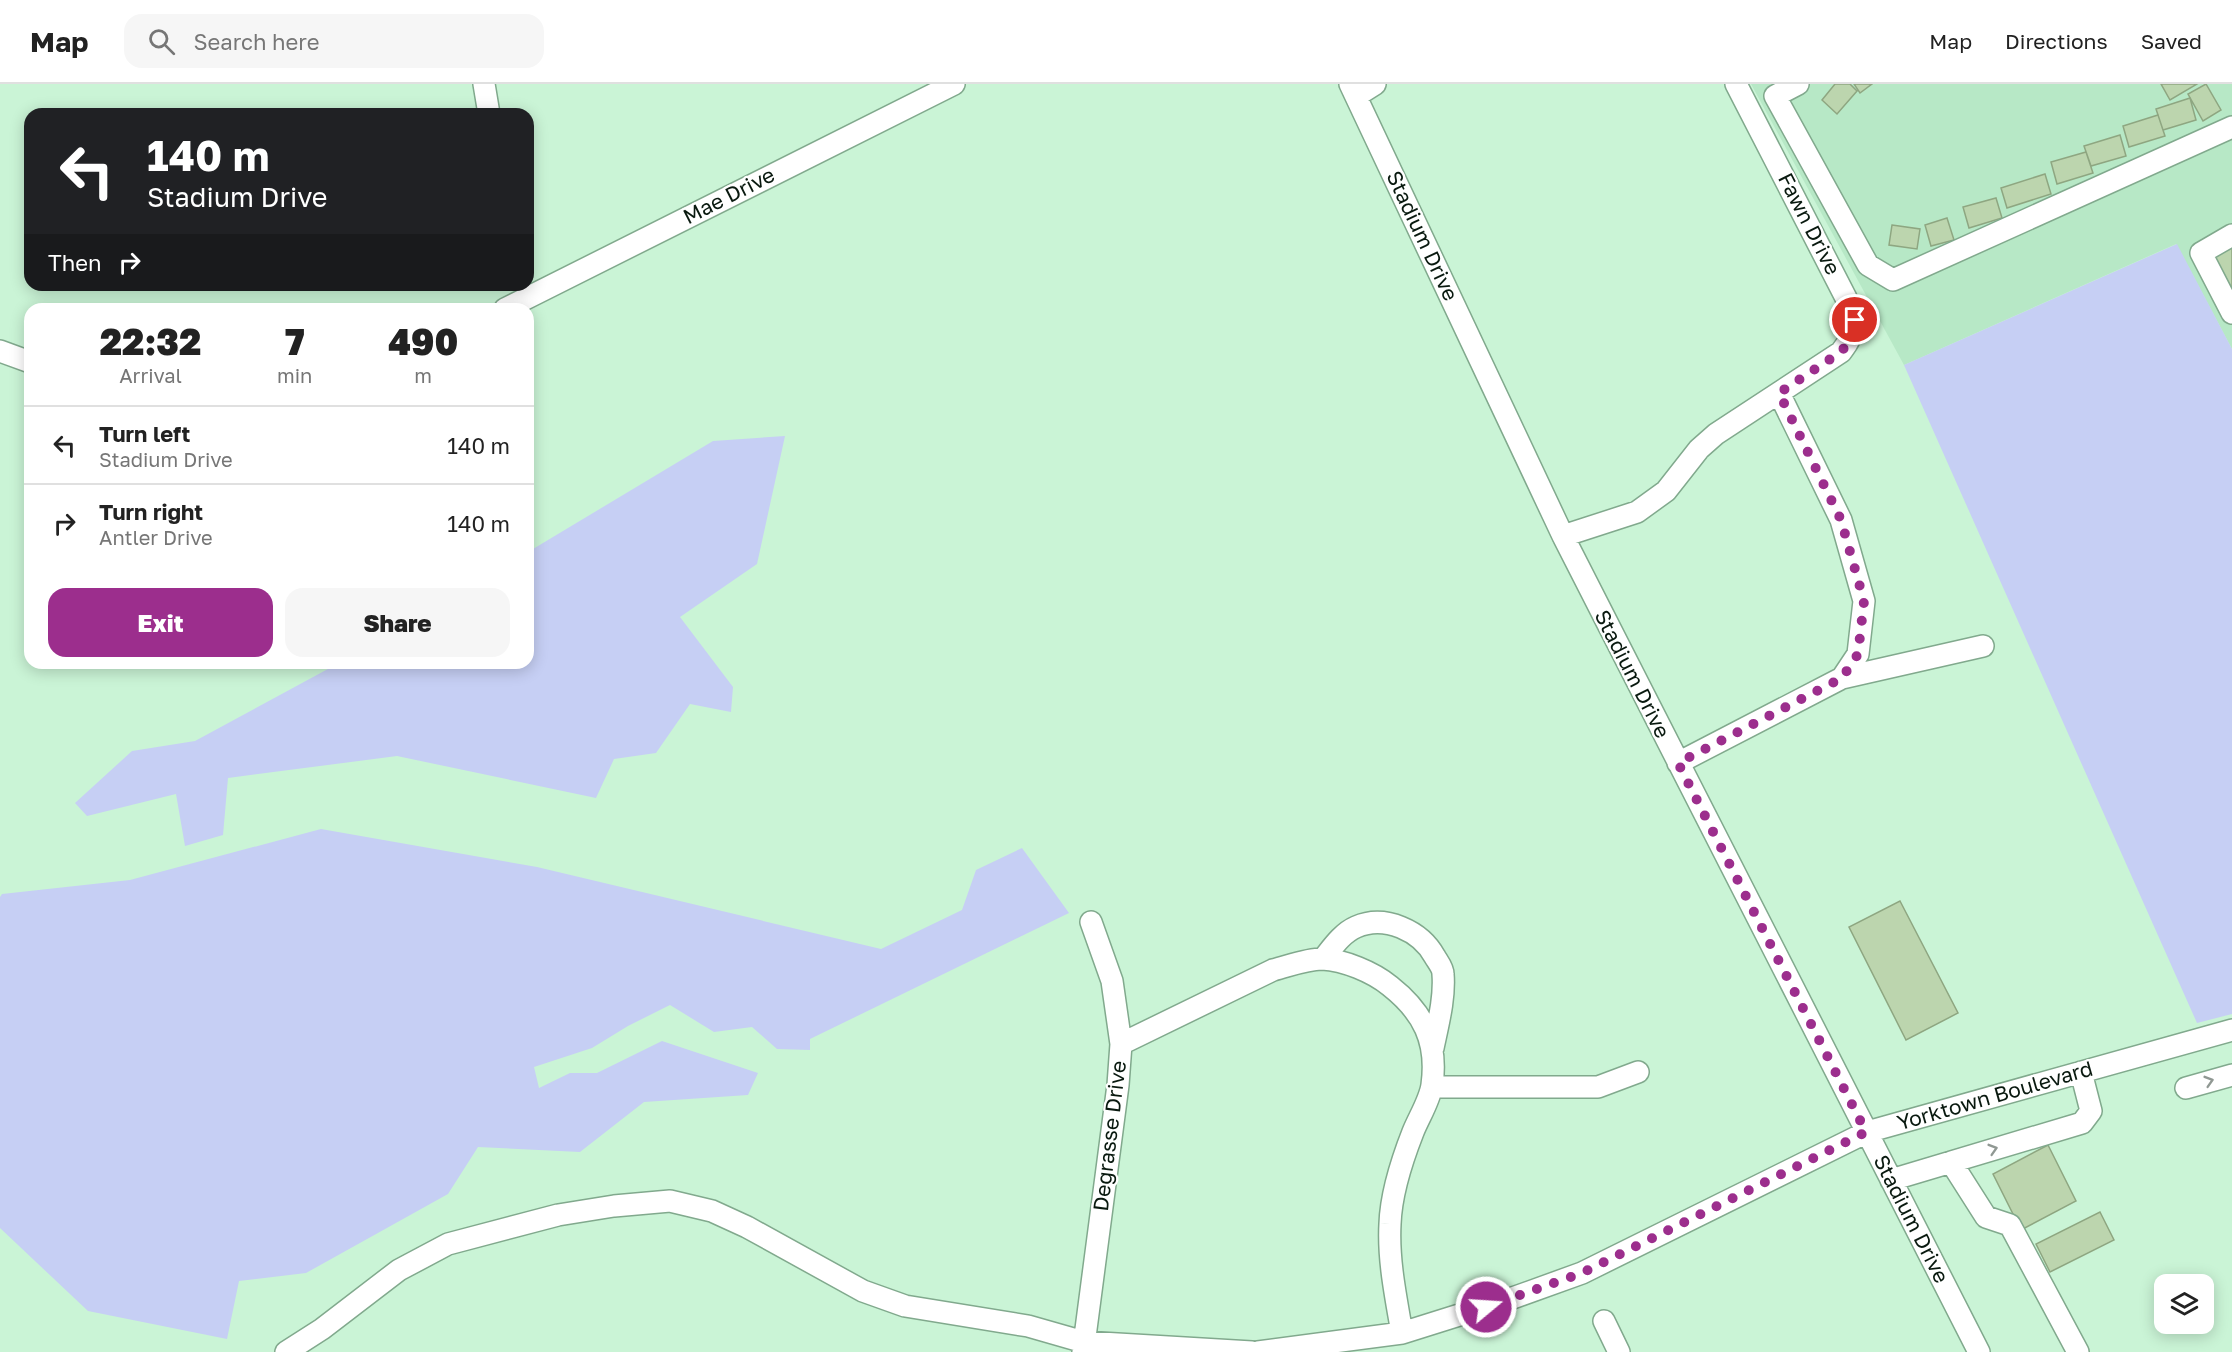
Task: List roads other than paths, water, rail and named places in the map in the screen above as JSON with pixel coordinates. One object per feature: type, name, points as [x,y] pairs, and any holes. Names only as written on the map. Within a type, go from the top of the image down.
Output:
[{"type":"street","points":[[484,84],[488,108]]},
{"type":"street","name":"Mae Drive","points":[[534,289],[954,84]]},
{"type":"street","points":[[1353,90],[1376,84]]},
{"type":"street","name":"Fawn Drive","points":[[1563,536],[1636,512],[1666,491],[1698,449],[1716,434],[1841,352],[1850,340],[1855,320],[1829,262],[1736,84]]},
{"type":"street","points":[[1798,84],[1774,96],[1868,265],[1893,280],[2232,127]]},
{"type":"street","name":"Stadium Drive","points":[[1353,90],[1563,536],[1979,1352]]},
{"type":"street","points":[[2232,235],[2201,253],[2232,313]]},
{"type":"street","name":"Mae Drive","points":[[516,298],[530,291]]},
{"type":"street","points":[[0,351],[24,360]]},
{"type":"street","points":[[1779,393],[1841,520],[1864,601],[1858,654],[1842,678]]},
{"type":"street","points":[[1678,763],[1842,678],[1983,646]]},
{"type":"street","name":"Degrasse Drive","points":[[1084,1347],[1121,1044],[1112,981],[1091,922]]},
{"type":"street","points":[[1323,959],[1348,932],[1355,927],[1372,922],[1389,924],[1407,930],[1428,944],[1443,971],[1442,1002],[1433,1051],[1432,1087],[1412,1136],[1397,1183],[1390,1224],[1392,1269],[1402,1333]]},
{"type":"street","points":[[1121,1044],[1273,970],[1323,959],[1347,965],[1382,979],[1409,1001],[1425,1026],[1433,1051]]},
{"type":"street","name":"Yorktown Boulevard","points":[[1258,1352],[1402,1333],[1507,1300],[1582,1273],[1866,1132],[2232,1030]]},
{"type":"street","points":[[1432,1087],[1598,1087],[1638,1072]]},
{"type":"street","points":[[1891,1180],[2082,1123],[2091,1111],[2081,1072]]},
{"type":"street","points":[[2186,1088],[2232,1075]]},
{"type":"street","points":[[1944,1164],[1986,1217],[2010,1225],[2078,1352]]},
{"type":"street","points":[[286,1352],[322,1329],[399,1270],[448,1244],[558,1215],[614,1206],[670,1201],[712,1211],[817,1267],[884,1299],[905,1306],[1028,1326],[1084,1347],[1252,1352]]},
{"type":"street","points":[[1604,1321],[1620,1352]]}]
